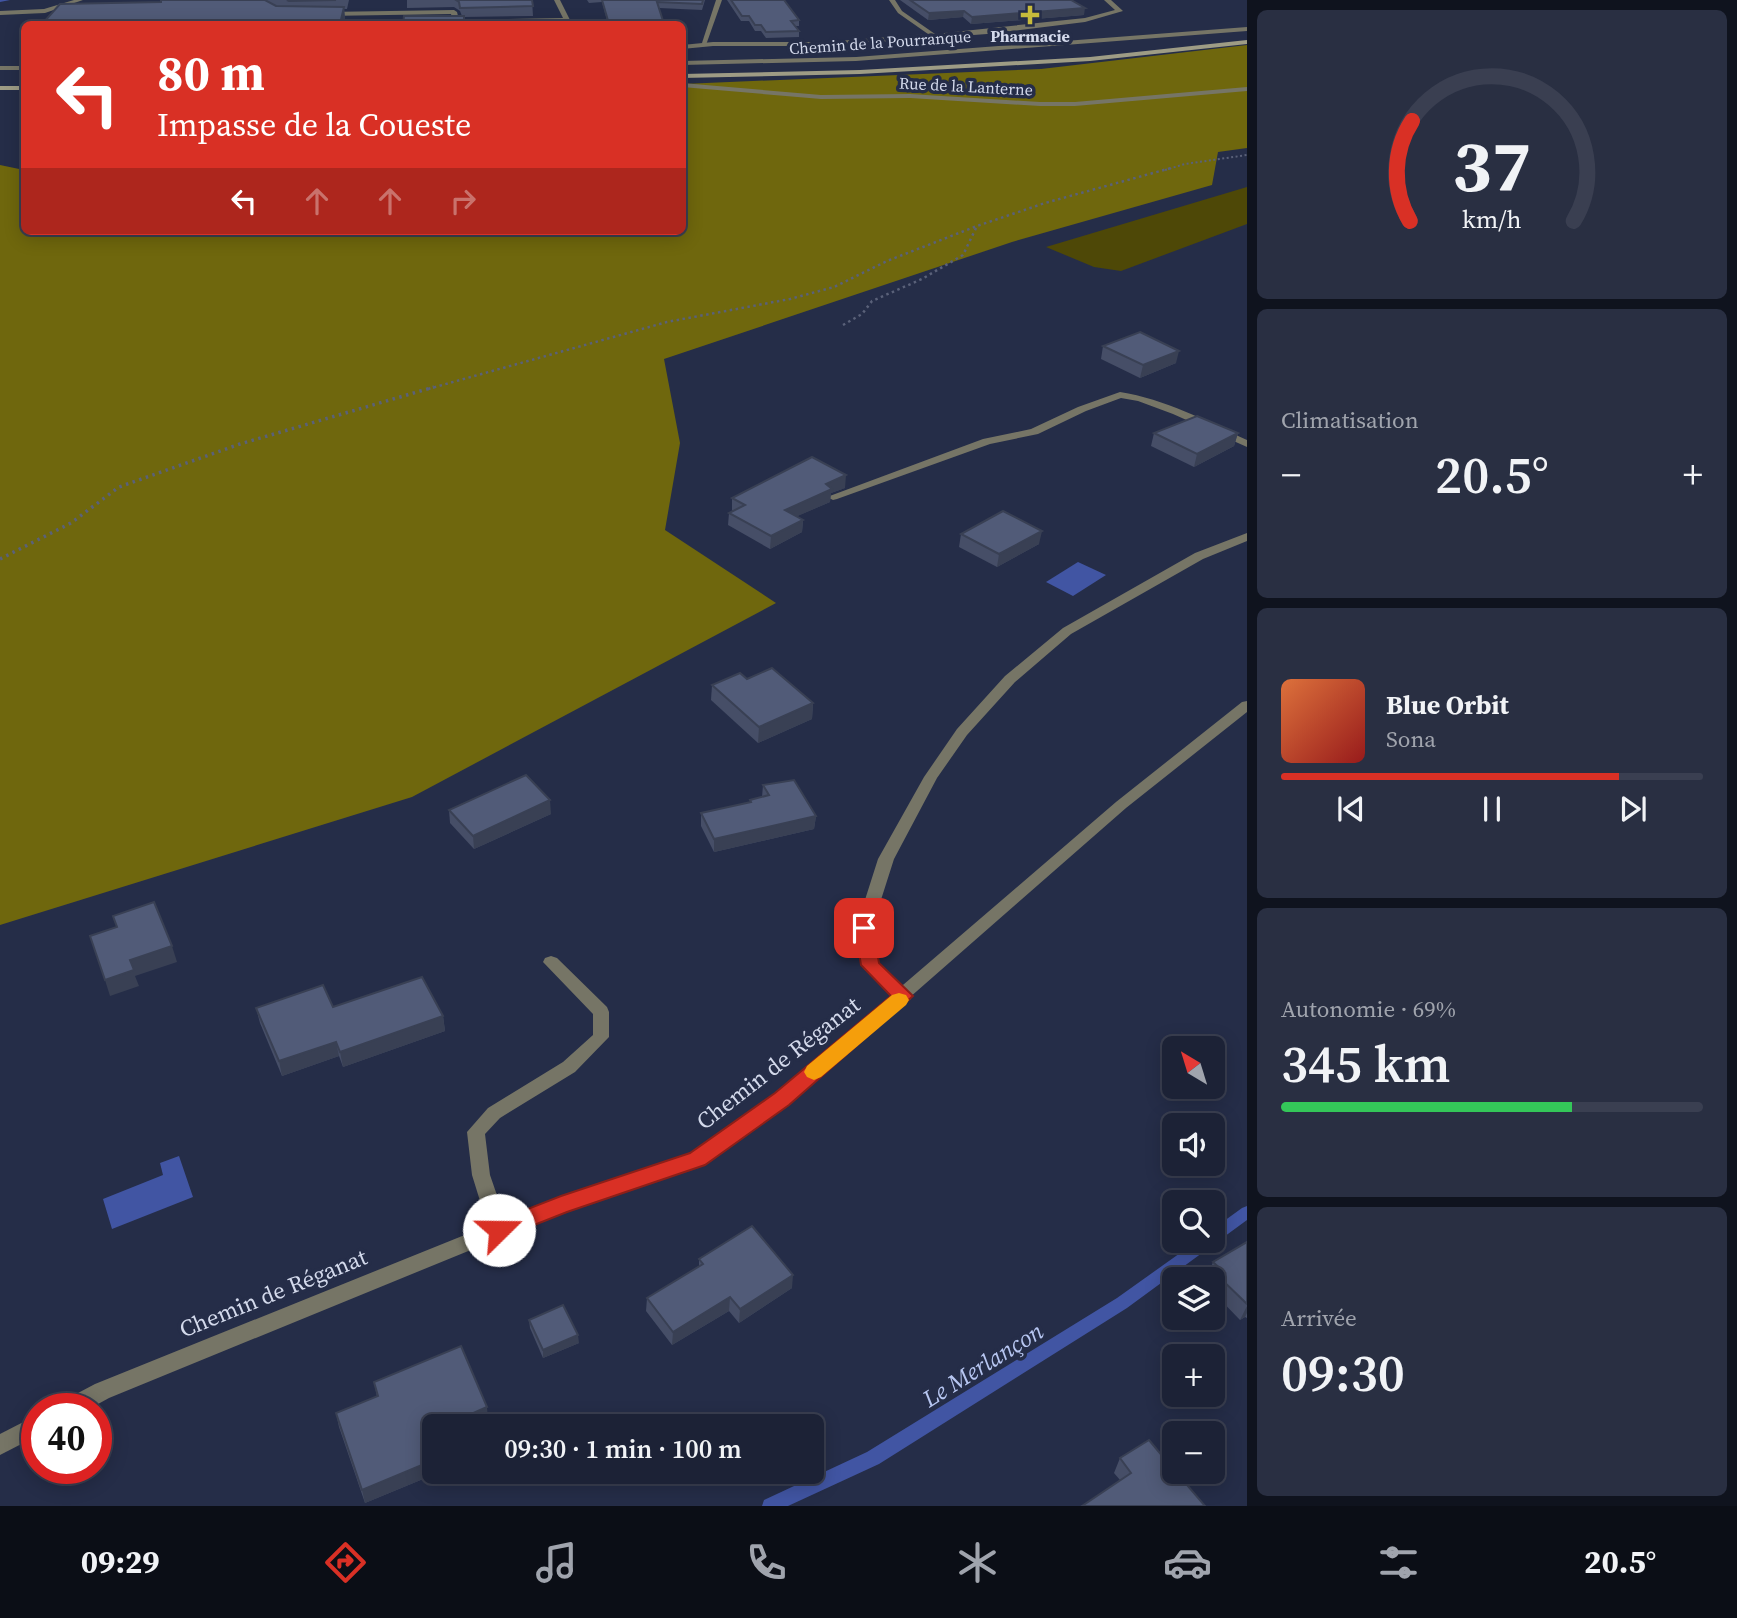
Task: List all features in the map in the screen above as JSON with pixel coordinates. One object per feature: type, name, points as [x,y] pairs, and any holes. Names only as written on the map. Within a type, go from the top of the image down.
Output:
[{"type":"main road","points":[[686,76],[860,72],[1090,59],[1247,40]]},
{"type":"main road","points":[[0,88],[21,88]]},
{"type":"street","points":[[0,13],[45,10],[80,0]]},
{"type":"street","points":[[557,0],[568,21]]},
{"type":"street","points":[[703,45],[719,0]]},
{"type":"street","points":[[892,0],[900,12],[932,34]]},
{"type":"street","points":[[686,47],[825,44],[1041,26],[1116,14],[1120,11],[1107,0]]},
{"type":"street","points":[[317,14],[454,12],[456,21]]},
{"type":"street","name":"Chemin de la Pourranque","points":[[686,63],[856,59],[1247,29]]},
{"type":"street","points":[[0,68],[21,68]]},
{"type":"street","name":"Rue de la Lanterne","points":[[686,85],[821,97],[941,97],[1040,104],[1075,104],[1247,89]]},
{"type":"street","points":[[833,497],[987,441],[1034,432],[1082,409],[1120,395],[1140,398],[1177,412],[1247,444]]},
{"type":"street","points":[[904,996],[870,965],[864,928],[886,859],[931,777],[962,732],[1010,679],[1067,631],[1199,556],[1247,537]]},
{"type":"street","name":"Chemin de Réganat","points":[[98,1393],[561,1205],[697,1159],[782,1099],[904,996],[1121,805],[1247,705]]},
{"type":"street","points":[[499,1230],[481,1175],[476,1132],[494,1113],[569,1067],[601,1037],[601,1012],[551,962]]},
{"type":"street","points":[[0,1445],[21,1434]]},
{"type":"path","points":[[0,559],[71,523],[119,487],[240,444],[589,342],[667,322],[790,299],[834,287],[887,261],[1045,203],[1185,164],[1247,155]]},
{"type":"path","points":[[844,325],[862,314],[873,301],[922,279],[962,255],[977,226]]},
{"type":"shaded area","points":[[1247,45],[1247,148],[1218,152],[1212,185],[1012,242],[664,359],[680,443],[665,530],[776,603],[412,797],[0,925],[0,165],[21,169],[21,235],[686,235],[686,84],[1041,69]]},
{"type":"shaded area","points":[[1247,187],[1247,224],[1121,271],[1094,267],[1046,247]]},
{"type":"water","points":[[1078,562],[1106,575],[1073,596],[1046,582]]},
{"type":"water","points":[[179,1156],[193,1197],[112,1229],[103,1199],[163,1175],[160,1163]]},
{"type":"building","points":[[265,0],[276,6],[344,7],[341,21],[45,21],[60,4]]},
{"type":"building","points":[[456,0],[532,0],[533,6],[460,8]]},
{"type":"building","points":[[602,0],[703,0],[702,4],[657,2],[663,21],[608,21]]},
{"type":"building","points":[[731,0],[784,0],[799,20],[791,21],[799,31],[766,32],[761,25],[755,25],[749,16],[742,16]]},
{"type":"building","points":[[910,0],[1071,0],[1085,8],[972,17],[964,11],[929,13]]},
{"type":"building","points":[[404,16],[464,16],[464,21],[403,21]]},
{"type":"building","points":[[1140,332],[1179,351],[1143,365],[1103,346]]},
{"type":"building","points":[[1197,416],[1238,433],[1197,454],[1154,433]]},
{"type":"building","points":[[812,457],[846,475],[826,484],[832,489],[785,510],[803,520],[771,536],[729,513],[745,505],[732,498]]},
{"type":"building","points":[[1003,511],[1042,531],[999,554],[961,534]]},
{"type":"building","points":[[772,668],[813,703],[759,727],[712,685],[740,673],[747,679]]},
{"type":"building","points":[[526,775],[550,800],[473,836],[449,810]]},
{"type":"building","points":[[794,780],[816,816],[714,839],[701,813],[751,802],[750,800],[769,795],[763,785]]},
{"type":"building","points":[[154,902],[172,946],[130,960],[134,970],[105,980],[90,936],[117,927],[113,916]]},
{"type":"building","points":[[422,977],[443,1016],[340,1052],[336,1042],[279,1061],[256,1008],[323,985],[333,1007]]},
{"type":"building","points":[[752,1226],[793,1275],[740,1309],[730,1297],[673,1332],[647,1298],[703,1264],[699,1259]]},
{"type":"building","points":[[1247,1242],[1247,1304],[1225,1283],[1225,1267],[1218,1267],[1213,1262]]},
{"type":"building","points":[[563,1305],[578,1335],[543,1350],[529,1320]]},
{"type":"building","points":[[461,1346],[487,1407],[471,1414],[422,1414],[422,1465],[362,1490],[336,1413],[378,1396],[374,1382]]},
{"type":"building","points":[[1149,1440],[1162,1456],[1162,1484],[1186,1484],[1205,1506],[1082,1506],[1131,1473],[1120,1458]]},
{"type":"waterway","points":[[0,1],[8,0]]},
{"type":"waterway","name":"Le Merlançon","points":[[1225,1228],[1247,1212]]},
{"type":"waterway","name":"Le Merlançon","points":[[770,1506],[873,1458],[1122,1303],[1191,1253]]},
{"type":"slow traffic","points":[[814,1072],[899,1000]]},
{"type":"place","name":"Pharmacie","points":[[1030,15]]},
{"type":"route","points":[[499,1230],[561,1205],[697,1159],[782,1099],[904,996],[870,965],[864,928]]}]
